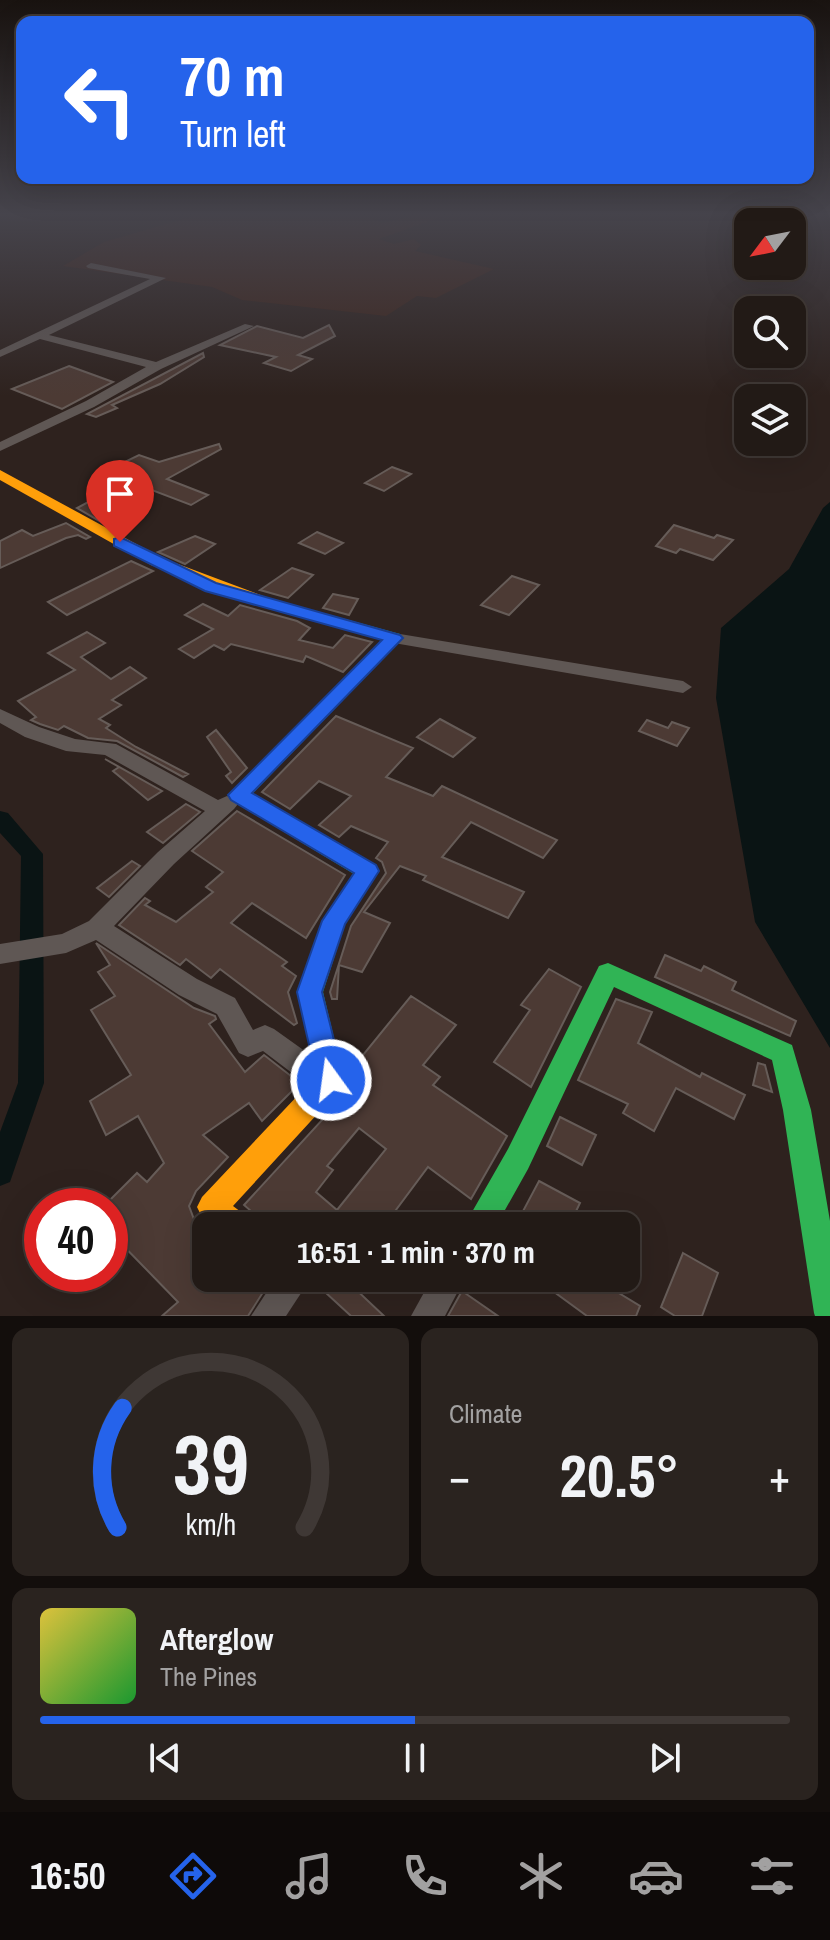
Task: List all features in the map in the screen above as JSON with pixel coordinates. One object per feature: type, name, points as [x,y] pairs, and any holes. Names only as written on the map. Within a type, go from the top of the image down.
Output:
[{"type":"street","points":[[0,354],[161,278],[134,273]]},
{"type":"street","points":[[0,447],[90,404],[157,366],[249,326]]},
{"type":"street","points":[[41,336],[157,366]]},
{"type":"street","points":[[0,474],[139,554],[211,587],[394,638],[683,687]]},
{"type":"street","points":[[0,954],[66,943],[97,928],[166,858],[238,795],[394,638]]},
{"type":"street","points":[[0,715],[32,732],[73,746],[109,749],[220,810]]},
{"type":"street","points":[[218,1212],[212,1207],[331,1080],[310,992],[334,921],[368,871],[238,795]]},
{"type":"street","points":[[97,928],[188,987],[226,1006],[248,1045],[265,1037],[327,1083]]},
{"type":"street","points":[[487,1212],[518,1159],[608,973],[783,1053],[797,1110],[830,1313]]},
{"type":"street","points":[[267,1316],[285,1292]]},
{"type":"street","points":[[427,1316],[441,1292]]},
{"type":"shaded area","points":[[116,273],[485,273],[436,298],[417,296],[386,316],[242,300],[212,287]]},
{"type":"shaded area","points":[[830,502],[830,1048],[755,922],[716,698],[721,628],[789,569],[823,508]]},
{"type":"building","points":[[329,325],[335,336],[298,355],[312,359],[291,371],[264,363],[276,357],[220,345],[257,326],[303,338]]},
{"type":"building","points":[[203,353],[204,357],[160,384],[112,405],[117,408],[96,417],[87,414]]},
{"type":"building","points":[[69,366],[113,382],[62,409],[12,389]]},
{"type":"building","points":[[219,444],[221,449],[167,479],[208,495],[191,505],[152,490],[115,510],[113,512],[126,518],[110,527],[77,508],[122,484],[100,474],[139,455],[159,462]]},
{"type":"building","points":[[392,467],[411,474],[384,491],[365,483]]},
{"type":"building","points":[[66,523],[90,537],[86,539],[78,535],[66,538],[0,568],[0,541],[22,530],[33,536]]},
{"type":"building","points":[[674,525],[714,538],[717,535],[733,540],[713,560],[680,549],[676,553],[656,546]]},
{"type":"building","points":[[317,532],[343,543],[325,554],[299,543]]},
{"type":"building","points":[[195,536],[215,544],[185,564],[158,552]]},
{"type":"building","points":[[131,561],[153,571],[67,615],[48,602]]},
{"type":"building","points":[[292,568],[313,575],[288,598],[260,590]]},
{"type":"building","points":[[512,576],[539,585],[509,615],[481,605]]},
{"type":"building","points":[[333,594],[358,599],[349,615],[323,608]]},
{"type":"building","points":[[203,604],[228,616],[240,605],[297,621],[310,628],[299,640],[333,648],[345,635],[372,642],[343,672],[306,656],[303,662],[231,644],[224,650],[214,645],[194,658],[179,649],[213,629],[185,615]]},
{"type":"building","points":[[87,632],[105,643],[81,657],[111,679],[130,667],[146,678],[112,700],[121,705],[99,719],[110,725],[106,728],[136,747],[188,774],[183,777],[117,741],[88,738],[64,726],[58,730],[31,720],[36,717],[18,701],[75,670],[48,653]]},
{"type":"building","points":[[336,716],[413,748],[386,777],[433,796],[442,786],[557,840],[543,858],[471,822],[442,857],[524,892],[508,918],[423,880],[426,876],[400,866],[364,912],[390,923],[362,972],[339,965],[337,999],[332,999],[330,992],[351,926],[386,873],[382,862],[376,858],[388,842],[351,826],[339,837],[319,825],[351,796],[319,781],[290,809],[262,792]]},
{"type":"building","points":[[440,719],[475,738],[453,757],[417,737]]},
{"type":"building","points":[[647,720],[668,728],[672,722],[689,728],[677,746],[639,731]]},
{"type":"building","points":[[216,730],[247,768],[232,783],[226,776],[231,772],[207,737]]},
{"type":"building","points":[[105,759],[162,791],[148,800],[113,771],[119,767]]},
{"type":"building","points":[[186,804],[200,812],[163,843],[147,832]]},
{"type":"building","points":[[237,811],[345,875],[306,938],[252,903],[231,923],[287,962],[282,966],[296,976],[288,992],[297,1023],[294,1025],[220,969],[211,978],[186,959],[180,965],[119,925],[145,898],[150,901],[145,905],[176,922],[213,892],[206,887],[223,872],[192,851]]},
{"type":"building","points":[[132,861],[140,866],[109,897],[97,888]]},
{"type":"building","points":[[96,943],[194,1008],[215,1016],[216,1019],[209,1024],[245,1072],[264,1055],[300,1083],[262,1121],[249,1103],[203,1135],[228,1157],[196,1191],[189,1206],[192,1214],[192,1292],[263,1292],[248,1316],[162,1316],[178,1302],[128,1251],[128,1188],[122,1188],[137,1173],[147,1182],[164,1163],[138,1116],[106,1135],[90,1101],[131,1075],[91,1010],[115,996],[98,972],[110,965]]},
{"type":"building","points":[[665,955],[701,971],[704,966],[736,982],[732,990],[796,1021],[790,1036],[655,977]]},
{"type":"building","points":[[549,969],[581,987],[531,1087],[494,1062],[530,1010],[521,1005]]},
{"type":"building","points":[[411,996],[456,1025],[423,1065],[440,1077],[433,1085],[507,1136],[471,1199],[428,1167],[394,1212],[251,1212],[244,1205],[346,1094],[352,1081],[350,1071]],"holes":[[[359,1128],[386,1149],[337,1210],[316,1192],[333,1170],[327,1166]]]},
{"type":"building","points":[[616,999],[652,1012],[638,1043],[700,1077],[702,1073],[745,1095],[734,1119],[676,1088],[654,1131],[623,1113],[628,1104],[578,1080]]},
{"type":"building","points":[[758,1063],[765,1065],[772,1092],[753,1085]]},
{"type":"building","points":[[560,1117],[596,1135],[582,1165],[547,1146]]},
{"type":"building","points":[[539,1181],[580,1203],[576,1212],[523,1212]]},
{"type":"building","points":[[683,1253],[718,1273],[702,1316],[675,1316],[661,1307]]},
{"type":"building","points":[[325,1292],[358,1292],[384,1316],[351,1316]]},
{"type":"building","points":[[463,1292],[498,1316],[448,1316]]},
{"type":"building","points":[[554,1292],[617,1292],[640,1306],[636,1316],[587,1316]]},
{"type":"waterway","points":[[0,819],[32,854],[31,1083],[0,1172]]},
{"type":"traffic: fast","points":[[257,600],[394,638],[238,795],[368,871],[334,921],[310,992],[331,1080],[311,1101]]},
{"type":"traffic: fast","points":[[487,1212],[518,1159],[608,973],[783,1053],[797,1110],[830,1313]]},
{"type":"traffic: slow","points":[[0,474],[157,561],[257,600]]},
{"type":"traffic: slow","points":[[218,1212],[212,1207],[311,1101]]},
{"type":"route","points":[[120,542],[211,587],[394,638],[238,795],[368,871],[334,921],[310,992],[331,1080]]}]
